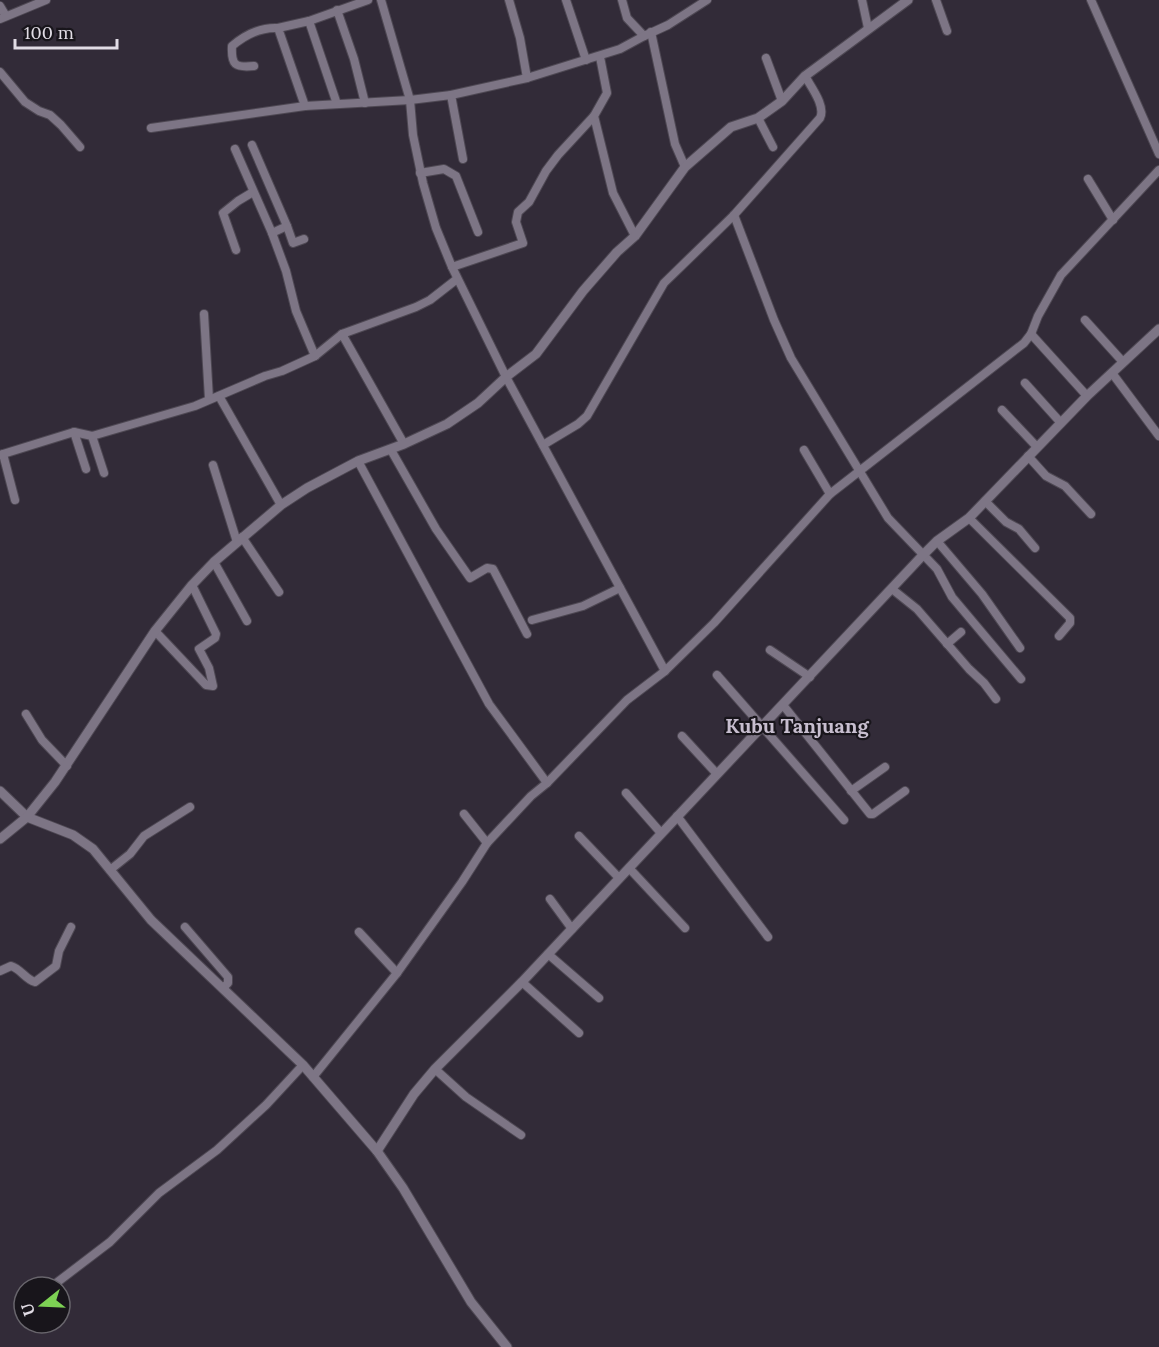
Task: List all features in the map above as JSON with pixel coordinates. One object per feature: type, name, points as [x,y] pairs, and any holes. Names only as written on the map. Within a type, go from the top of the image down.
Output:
[{"type":"street","points":[[0,6],[3,18],[46,0]]},
{"type":"street","points":[[254,66],[238,66],[231,57],[232,46],[245,36],[269,28],[309,21],[368,0]]},
{"type":"street","points":[[381,0],[411,99],[413,135],[420,173],[436,228],[457,279],[506,377],[665,671]]},
{"type":"street","points":[[508,0],[520,38],[527,78]]},
{"type":"street","points":[[566,0],[586,60]]},
{"type":"street","points":[[622,0],[627,18],[648,34],[675,144],[685,167]]},
{"type":"street","points":[[151,128],[305,106],[451,95],[527,78],[620,49],[668,25],[706,0]]},
{"type":"street","points":[[862,0],[868,28]]},
{"type":"street","points":[[0,839],[27,817],[67,766],[113,692],[155,631],[214,562],[281,505],[358,461],[391,450],[447,424],[478,404],[506,377],[536,354],[583,291],[616,252],[635,236],[685,167],[731,127],[758,118],[782,101],[805,76],[908,0]]},
{"type":"street","points":[[936,0],[947,31]]},
{"type":"street","points":[[1091,0],[1159,154]]},
{"type":"street","points":[[337,10],[354,59],[365,103]]},
{"type":"street","points":[[309,21],[337,104]]},
{"type":"street","points":[[278,28],[305,106]]},
{"type":"street","points":[[453,267],[523,243],[516,222],[518,212],[529,202],[546,171],[558,155],[594,116],[607,93],[600,57]]},
{"type":"street","points":[[766,58],[782,101]]},
{"type":"street","points":[[0,72],[25,102],[50,115],[62,125],[80,147]]},
{"type":"street","points":[[543,446],[587,416],[664,283],[734,215],[822,113],[805,76]]},
{"type":"street","points":[[451,95],[463,159]]},
{"type":"street","points":[[594,116],[614,193],[635,236]]},
{"type":"street","points":[[758,118],[773,147]]},
{"type":"street","points":[[252,145],[293,243],[304,239]]},
{"type":"street","points":[[235,149],[272,232],[286,271],[296,311],[315,356]]},
{"type":"street","points":[[420,173],[444,169],[456,176],[478,232]]},
{"type":"street","points":[[313,1077],[397,973],[487,843],[627,700],[665,671],[714,622],[830,494],[1024,343],[1031,334],[1060,275],[1159,170]]},
{"type":"street","points":[[1088,178],[1113,220]]},
{"type":"street","points":[[236,250],[223,213],[254,192]]},
{"type":"street","points":[[734,215],[791,358],[888,518],[937,568],[952,597],[1021,679]]},
{"type":"street","points":[[272,232],[286,226]]},
{"type":"street","points":[[15,500],[2,455],[74,432],[92,436],[195,406],[315,356],[342,334],[416,307],[430,300],[457,279]]},
{"type":"street","points":[[204,314],[209,399]]},
{"type":"street","points":[[1085,320],[1123,362]]},
{"type":"street","points":[[377,1151],[414,1094],[435,1069],[522,982],[923,555],[937,541],[969,518],[1087,396],[1158,333]]},
{"type":"street","points":[[342,334],[404,444]]},
{"type":"street","points":[[1031,334],[1087,396]]},
{"type":"street","points":[[1112,373],[1159,436]]},
{"type":"street","points":[[1025,382],[1061,423]]},
{"type":"street","points":[[219,396],[281,505]]},
{"type":"street","points":[[1002,410],[1037,447]]},
{"type":"street","points":[[74,432],[86,469]]},
{"type":"street","points":[[92,436],[104,472]]},
{"type":"street","points":[[391,450],[436,530],[461,567],[470,578],[487,568],[493,568],[527,634]]},
{"type":"street","points":[[804,450],[830,494]]},
{"type":"street","points":[[1028,456],[1046,476],[1065,486],[1091,514]]},
{"type":"street","points":[[358,461],[489,704],[547,783]]},
{"type":"street","points":[[213,465],[239,539],[279,592]]},
{"type":"street","points":[[985,501],[1006,522],[1019,529],[1035,548]]},
{"type":"street","points":[[969,518],[1070,618],[1070,623],[1059,636]]},
{"type":"street","points":[[937,541],[982,594],[1020,648]]},
{"type":"street","points":[[214,562],[247,621]]},
{"type":"street","points":[[155,631],[206,685],[213,686],[209,668],[199,650],[215,638],[216,634],[192,585]]},
{"type":"street","points":[[532,620],[583,606],[620,588]]},
{"type":"street","points":[[892,589],[916,609],[996,699]]},
{"type":"street","points":[[947,644],[961,632]]},
{"type":"street","points":[[770,650],[810,677]]},
{"type":"street","points":[[717,675],[844,820]]},
{"type":"street","points":[[783,705],[870,814],[905,791]]},
{"type":"street","points":[[26,714],[42,740],[67,766]]},
{"type":"street","points":[[681,736],[717,774]]},
{"type":"street","points":[[851,790],[885,766]]},
{"type":"street","points":[[0,791],[27,817],[44,822],[93,849],[151,920],[303,1065],[377,1151],[408,1197],[471,1302],[507,1347]]},
{"type":"street","points":[[626,793],[661,832]]},
{"type":"street","points":[[110,870],[130,854],[144,836],[190,807]]},
{"type":"street","points":[[464,814],[487,843]]},
{"type":"street","points":[[677,816],[768,937]]},
{"type":"street","points":[[579,836],[619,878]]},
{"type":"street","points":[[629,868],[685,927]]},
{"type":"street","points":[[550,899],[572,929]]},
{"type":"street","points":[[0,971],[11,966],[15,967],[28,980],[35,982],[56,966],[59,951],[71,927]]},
{"type":"street","points":[[185,927],[228,976],[228,982],[223,988]]},
{"type":"street","points":[[359,932],[397,973]]},
{"type":"street","points":[[548,954],[599,998]]},
{"type":"street","points":[[522,982],[579,1034]]},
{"type":"street","points":[[67,1275],[110,1242],[159,1193],[217,1150],[266,1105],[303,1065]]},
{"type":"street","points":[[435,1069],[466,1097],[521,1135]]},
{"type":"district","name":"Kubu Tanjuang","points":[[797,726]]}]
